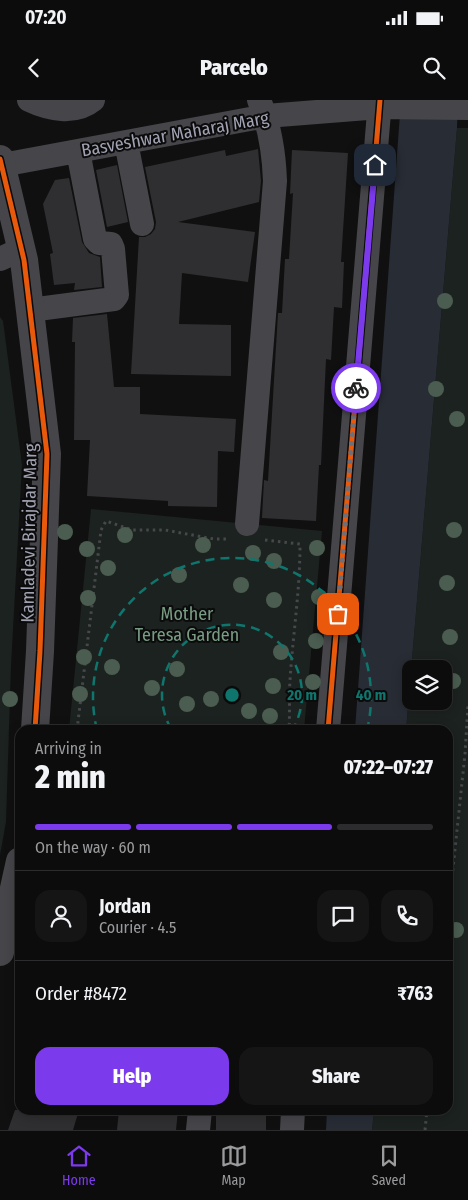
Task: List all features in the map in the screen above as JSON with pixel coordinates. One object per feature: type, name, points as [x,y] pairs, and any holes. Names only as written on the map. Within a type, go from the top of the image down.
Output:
[{"type":"street","points":[[29,100],[49,109],[68,109],[88,104],[93,100]]},
{"type":"street","points":[[328,725],[385,105]]},
{"type":"street","name":"Basveshwar Maharaj Marg","points":[[1,162],[126,142],[262,108],[385,105],[468,108]]},
{"type":"street","points":[[247,534],[276,181],[274,154],[262,108]]},
{"type":"street","points":[[126,142],[142,224]]},
{"type":"street","points":[[81,150],[100,233]]},
{"type":"street","points":[[30,310],[114,299],[117,295],[113,249],[111,244],[99,243],[95,239],[81,150]]},
{"type":"street","name":"Kamladevi Birajdar Marg","points":[[1,162],[11,254],[30,310],[47,454],[35,725]]},
{"type":"street","points":[[0,952],[15,884]]},
{"type":"street","points":[[198,1130],[200,1115]]},
{"type":"street","points":[[292,1130],[294,1115]]},
{"type":"path","points":[[78,725],[88,625],[94,596],[101,530],[106,521],[132,530],[166,530],[214,539],[247,534],[300,544],[300,581],[290,681],[288,725]]},
{"type":"path","points":[[453,868],[468,705]]},
{"type":"path","points":[[425,1130],[426,1115]]},
{"type":"green space","points":[[457,128],[468,128],[468,1130],[372,1130],[374,1115],[453,1115],[453,725],[406,725],[408,710],[452,710],[452,660],[412,660]]},
{"type":"green space","points":[[0,317],[3,321],[22,465],[11,666],[6,822],[0,855]]},
{"type":"green space","name":"Mother Teresa Garden","points":[[91,509],[322,531],[304,725],[69,725]]},
{"type":"shaded area","points":[[401,100],[458,100],[412,660],[402,660],[402,710],[408,710],[406,725],[355,725]]},
{"type":"shaded area","points":[[327,1115],[374,1115],[372,1130],[326,1130]]},
{"type":"building","points":[[258,149],[261,181],[259,202],[178,222],[255,232],[248,282],[182,273],[179,324],[231,325],[231,376],[131,374],[139,237],[151,234],[155,229],[156,222],[145,167],[225,150],[226,156]]},
{"type":"building","points":[[292,150],[348,153],[341,262],[344,262],[342,308],[334,307],[331,360],[326,359],[321,465],[319,465],[316,521],[262,518],[264,480],[268,481],[278,313],[282,313],[285,259],[289,259],[293,193],[290,194]]},
{"type":"building","points":[[117,165],[128,222],[107,227],[96,170]]},
{"type":"building","points":[[69,178],[82,242],[89,253],[100,257],[102,287],[74,290],[75,283],[54,285],[50,254],[53,253],[43,204],[55,180]]},
{"type":"building","points":[[107,314],[114,387],[140,387],[140,414],[236,419],[234,452],[218,451],[217,507],[168,506],[168,501],[87,496],[90,440],[74,440],[75,342],[72,342],[73,318]]},
{"type":"building","points":[[15,1110],[15,1115],[78,1115],[73,1130],[8,1130]]},
{"type":"building","points":[[118,1115],[178,1115],[176,1130],[117,1130]]},
{"type":"building","points":[[216,1115],[266,1115],[266,1130],[216,1130]]},
{"type":"cycle path","points":[[328,725],[380,100]]},
{"type":"cycle path","points":[[0,159],[24,260],[47,454],[35,725]]},
{"type":"way so far","points":[[338,614],[356,388]]},
{"type":"route","points":[[356,388],[375,165]]}]
